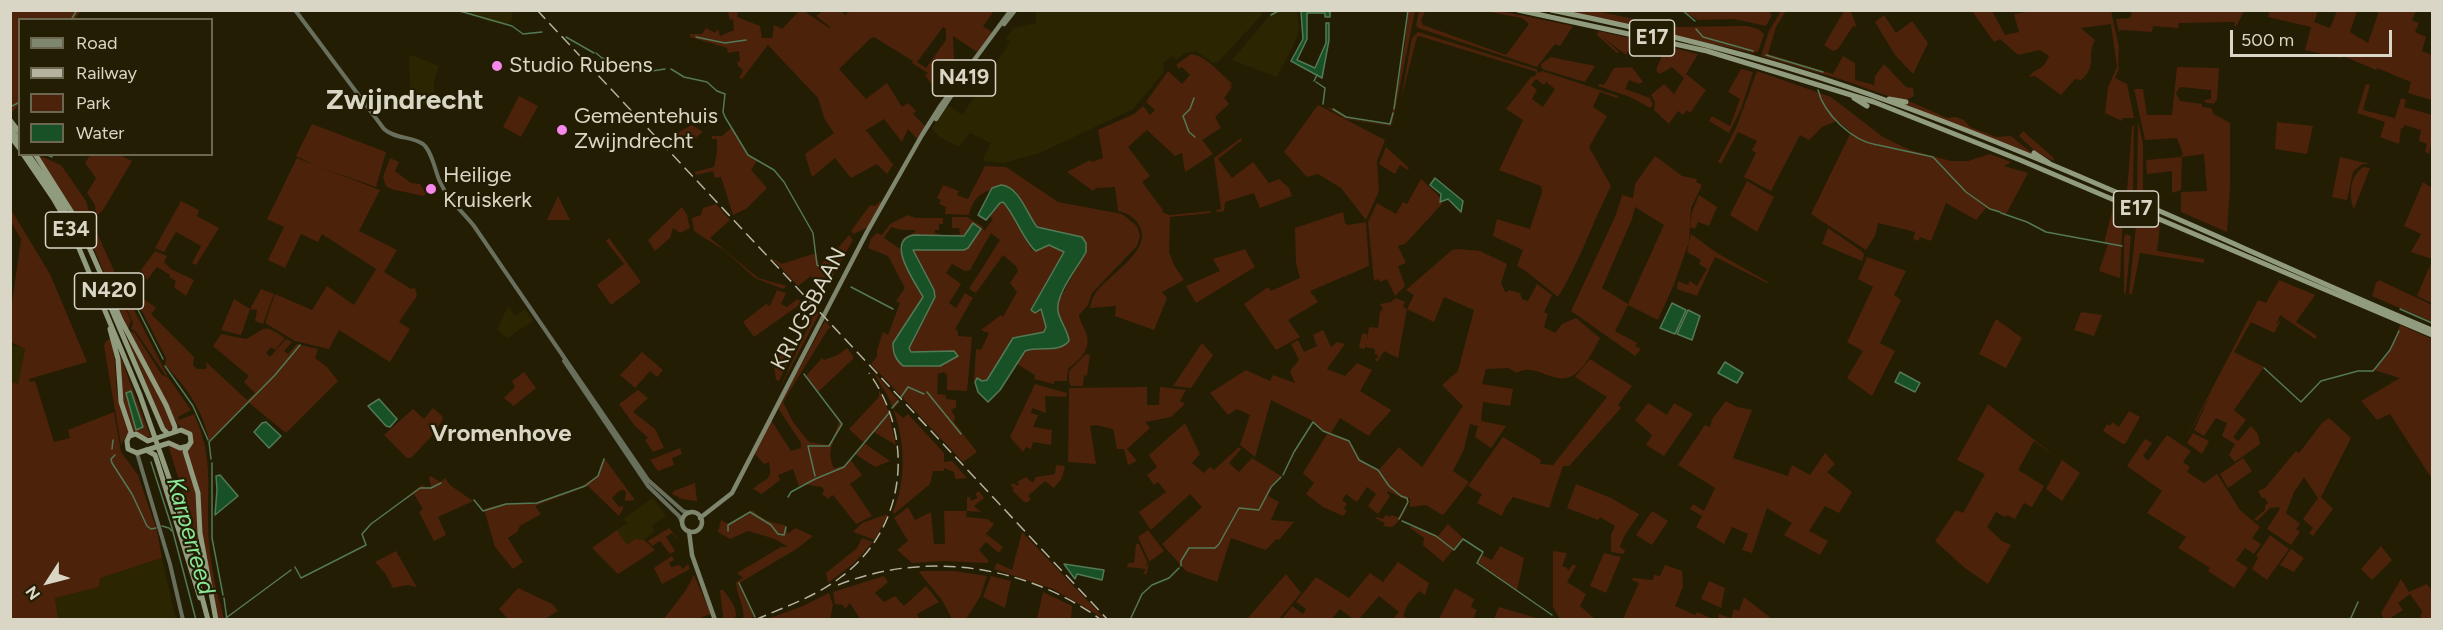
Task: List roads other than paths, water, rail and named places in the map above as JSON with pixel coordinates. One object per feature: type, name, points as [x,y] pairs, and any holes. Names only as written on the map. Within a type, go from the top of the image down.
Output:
[{"type":"highway","name":"E17","points":[[1518,10],[1707,51],[1837,89],[2020,160],[2433,336]]},
{"type":"highway","name":"E17","points":[[1551,10],[1710,45],[1873,95],[2061,170],[2433,330]]},
{"type":"highway","points":[[1837,89],[1867,106]]},
{"type":"highway","points":[[1873,95],[1906,102]]},
{"type":"highway","points":[[1987,152],[2020,160]]},
{"type":"highway","points":[[2034,153],[2061,170]]},
{"type":"highway","name":"E34","points":[[24,156],[66,219],[102,296]]},
{"type":"highway","name":"E34","points":[[29,156],[67,213],[102,296],[163,458],[211,620]]},
{"type":"highway","name":"N420","points":[[37,156],[80,221],[129,332],[177,427],[190,434],[191,440],[188,446]]},
{"type":"highway","name":"N420","points":[[37,156],[78,222],[127,332],[166,405],[175,427],[169,434]]},
{"type":"highway","points":[[102,296],[143,380],[163,429],[169,434]]},
{"type":"highway","points":[[102,296],[116,351],[120,393],[131,432],[127,447],[130,451],[137,453],[167,443],[173,443],[180,448],[188,446],[186,454],[198,493],[200,533],[211,620]]},
{"type":"highway","points":[[130,436],[136,434],[146,440],[151,440],[181,430]]},
{"type":"highway","points":[[146,450],[154,455],[158,464],[211,620]]},
{"type":"main road","points":[[295,10],[387,131],[425,146],[450,201],[472,223],[648,480],[683,511],[699,517],[700,527],[692,531],[684,528],[680,516],[648,486],[584,388]]},
{"type":"main road","name":"KRIJGSBAAN","points":[[699,517],[730,495],[735,487],[867,232],[940,110],[1011,10]]},
{"type":"main road","name":"KRIJGSBAAN","points":[[940,110],[1015,10]]},
{"type":"main road","points":[[137,453],[184,618]]},
{"type":"main road","points":[[682,522],[684,516],[689,513]]},
{"type":"main road","points":[[692,531],[692,555],[717,620]]},
{"type":"water","points":[[1301,11],[1330,12],[1330,17],[1325,17],[1325,13],[1307,13],[1307,39],[1297,60],[1315,68],[1326,43],[1326,23],[1329,23],[1329,40],[1322,78],[1291,61],[1303,39]]},
{"type":"water","points":[[1435,178],[1463,201],[1461,212],[1448,199],[1440,202],[1441,194],[1430,185]]},
{"type":"water","points":[[1001,185],[1018,195],[1037,227],[1082,237],[1086,243],[1086,252],[1063,289],[1058,304],[1059,315],[1069,341],[1059,347],[1025,351],[1000,390],[988,402],[978,392],[975,382],[977,378],[982,381],[987,380],[1013,338],[1044,332],[1046,327],[1041,309],[1035,313],[1031,310],[1064,252],[1049,245],[1036,251],[1032,248],[1003,202],[986,220],[978,215],[992,188]]},
{"type":"water","points":[[973,223],[981,229],[968,248],[964,250],[913,250],[934,290],[935,297],[909,348],[911,352],[954,351],[958,356],[940,366],[903,366],[895,356],[893,343],[923,297],[904,262],[902,245],[905,238],[914,235],[964,236]]},
{"type":"water","points":[[1672,303],[1686,310],[1675,334],[1660,328]]},
{"type":"water","points":[[1688,310],[1700,316],[1692,340],[1677,334]]},
{"type":"water","points":[[1725,362],[1743,373],[1737,383],[1718,373]]},
{"type":"water","points":[[1900,372],[1920,383],[1915,392],[1895,382]]},
{"type":"water","points":[[131,391],[143,427],[136,430],[126,393]]},
{"type":"water","points":[[379,399],[397,419],[390,427],[386,426],[368,406]]},
{"type":"water","points":[[266,422],[281,436],[269,448],[254,432]]},
{"type":"water","points":[[220,475],[238,496],[215,515],[216,476]]},
{"type":"water","points":[[1064,564],[1104,570],[1102,580],[1077,574],[1075,579]]},
{"type":"waterway","points":[[72,18],[77,10]]},
{"type":"waterway","points":[[456,10],[512,26],[523,34],[542,32]]},
{"type":"waterway","points":[[1271,15],[1280,10]]},
{"type":"waterway","points":[[1394,109],[1408,10]]},
{"type":"waterway","points":[[1682,10],[1695,21]]},
{"type":"waterway","points":[[1696,29],[1703,37],[1753,51]]},
{"type":"waterway","points":[[566,37],[594,53]]},
{"type":"waterway","points":[[696,37],[725,43],[746,40]]},
{"type":"waterway","points":[[596,53],[616,64]]},
{"type":"waterway","points":[[1766,55],[1823,72]]},
{"type":"waterway","points":[[622,64],[652,71],[665,69]]},
{"type":"waterway","points":[[671,69],[684,77],[707,82],[717,91],[725,94],[723,112],[725,117],[748,155],[774,170],[784,182],[813,233],[817,265],[832,275]]},
{"type":"waterway","points":[[1314,81],[1317,75]]},
{"type":"waterway","points":[[1316,82],[1325,88],[1323,104]]},
{"type":"waterway","points":[[1818,90],[1826,108],[1840,125],[1858,138],[1877,145]]},
{"type":"waterway","points":[[1194,98],[1190,109],[1183,116],[1189,132],[1195,137]]},
{"type":"waterway","points":[[10,107],[18,103]]},
{"type":"waterway","points":[[1333,109],[1346,117],[1390,124],[1393,113]]},
{"type":"waterway","points":[[1878,145],[1933,157],[1966,192],[1990,209],[2000,212]]},
{"type":"waterway","points":[[2001,213],[2027,222],[2046,232],[2122,246]]},
{"type":"waterway","points":[[851,287],[893,309]]},
{"type":"waterway","points":[[133,300],[163,359]]},
{"type":"waterway","points":[[2400,309],[2432,323]]},
{"type":"waterway","points":[[2264,368],[2301,402],[2321,381],[2358,371],[2373,371],[2390,350],[2399,331]]},
{"type":"waterway","points":[[209,442],[275,375],[300,345]]},
{"type":"waterway","points":[[165,366],[193,406],[208,440]]},
{"type":"waterway","points":[[804,374],[842,424],[829,446],[808,446],[815,476]]},
{"type":"waterway","points":[[901,397],[908,387],[924,394]]},
{"type":"waterway","points":[[927,392],[961,434]]},
{"type":"waterway","points":[[892,408],[898,401]]},
{"type":"waterway","points":[[788,497],[791,492],[815,479],[844,467],[889,413]]},
{"type":"waterway","points":[[1283,475],[1313,422],[1323,431],[1349,441],[1359,460],[1378,470],[1389,486],[1407,498],[1408,502],[1399,519]]},
{"type":"waterway","points":[[112,449],[113,440]]},
{"type":"waterway","points":[[209,442],[211,459]]},
{"type":"waterway","points":[[115,455],[111,459],[112,463],[132,494],[147,526],[151,529],[156,528]]},
{"type":"waterway","points":[[474,500],[483,511],[506,504],[537,503],[585,486],[598,476],[604,459]]},
{"type":"waterway","name":"Karperreed","points":[[151,462],[172,528],[196,620]]},
{"type":"waterway","points":[[212,463],[212,538],[223,595]]},
{"type":"waterway","points":[[1181,566],[1181,561],[1189,548],[1215,548],[1239,508],[1259,510],[1271,487],[1281,477]]},
{"type":"waterway","points":[[295,567],[301,578],[366,545],[362,534],[371,524],[420,488],[431,488],[441,483]]},
{"type":"waterway","points":[[728,531],[728,525],[750,512],[771,525],[778,534],[784,535],[786,527]]},
{"type":"waterway","points":[[1402,521],[1436,536],[1454,550],[1463,539],[1483,552],[1477,563],[1552,615]]},
{"type":"waterway","name":"Karperreed","points":[[162,526],[172,531]]},
{"type":"waterway","points":[[1130,620],[1142,594],[1152,585],[1169,578],[1179,568]]},
{"type":"waterway","points":[[226,618],[291,570]]},
{"type":"waterway","points":[[739,583],[755,617]]},
{"type":"waterway","points":[[224,598],[227,620]]},
{"type":"waterway","points":[[2350,620],[2358,602]]},
{"type":"railway","points":[[537,10],[1108,620]]},
{"type":"railway","points":[[755,620],[831,584],[863,557],[879,534],[891,508],[897,481],[898,453],[894,426],[884,398],[869,373]]},
{"type":"railway","points":[[838,585],[871,574],[905,568],[939,566],[973,569],[1007,575],[1040,586],[1100,619]]},
{"type":"place","name":"Studio Rubens","points":[[497,66]]},
{"type":"place","name":"Gemeentehuis Zwijndrecht","points":[[562,130]]},
{"type":"place","name":"Heilige Kruiskerk","points":[[431,189]]},
{"type":"district","name":"Zwijndrecht","points":[[405,101]]},
{"type":"district","name":"Vromenhove","points":[[501,434]]}]
